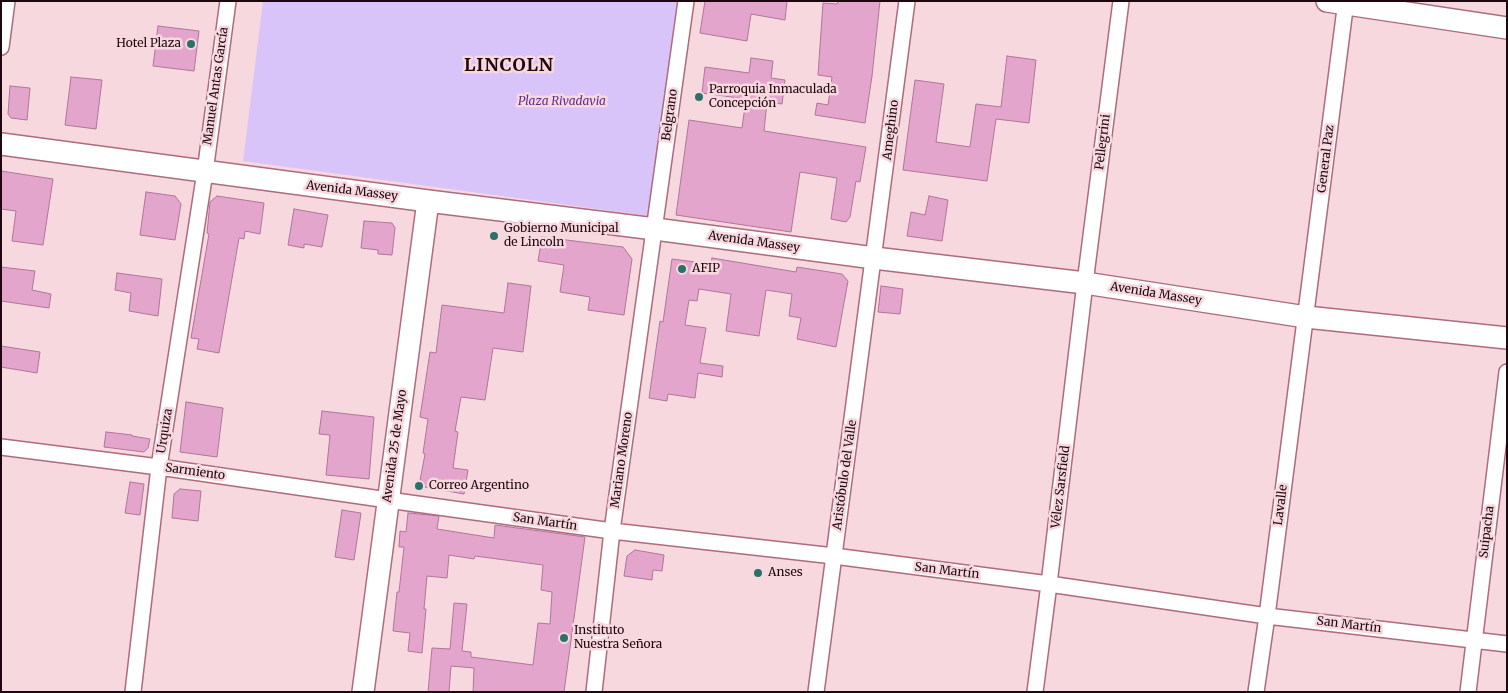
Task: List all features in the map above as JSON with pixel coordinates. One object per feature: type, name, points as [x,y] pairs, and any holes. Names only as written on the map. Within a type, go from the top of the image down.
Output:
[{"type":"main road","points":[[1340,2],[1507,28]]},
{"type":"main road","name":"Avenida Massey","points":[[1,144],[428,201],[1085,283],[1306,317],[1507,338]]},
{"type":"main road","name":"Avenida 25 de Mayo","points":[[363,692],[428,201]]},
{"type":"street","points":[[1,46],[7,1]]},
{"type":"street","name":"Manuel Antas García","points":[[205,172],[228,1]]},
{"type":"street","name":"Belgrano","points":[[655,229],[686,1]]},
{"type":"street","name":"Ameghino","points":[[874,258],[907,1]]},
{"type":"street","name":"Pellegrini","points":[[1085,283],[1121,1]]},
{"type":"street","name":"General Paz","points":[[1306,317],[1340,2]]},
{"type":"street","name":"Urquiza","points":[[133,692],[159,467],[205,172]]},
{"type":"street","name":"Mariano Moreno","points":[[594,692],[612,531],[655,229]]},
{"type":"street","name":"Aristóbulo del Valle","points":[[816,692],[874,258]]},
{"type":"street","name":"Vélez Sarsfield","points":[[1035,692],[1085,283]]},
{"type":"street","name":"Lavalle","points":[[1256,692],[1306,317]]},
{"type":"street","name":"Suipacha","points":[[1468,692],[1507,372]]},
{"type":"street","name":"Sarmiento","points":[[1,447],[159,467],[388,500]]},
{"type":"street","name":"San Martín","points":[[388,500],[612,531],[834,556],[1049,584],[1267,616],[1507,644]]},
{"type":"green space","name":"Plaza Rivadavia","points":[[263,1],[677,1],[649,216],[243,161]]},
{"type":"building","points":[[705,1],[787,1],[785,20],[751,14],[747,41],[700,33]]},
{"type":"building","points":[[838,1],[880,1],[865,123],[815,115],[817,103],[828,105],[832,77],[818,75],[823,3],[837,4]]},
{"type":"building","points":[[158,26],[199,31],[194,71],[153,66]]},
{"type":"building","points":[[1007,56],[1036,60],[1029,123],[996,119],[987,181],[903,170],[915,80],[944,84],[936,142],[970,147],[976,104],[1001,107]]},
{"type":"building","points":[[751,58],[773,61],[771,78],[785,80],[782,104],[767,102],[764,131],[866,147],[860,182],[856,181],[850,217],[846,222],[831,219],[837,178],[800,172],[791,232],[676,215],[689,120],[742,128],[746,99],[702,93],[705,67],[749,73]]},
{"type":"building","points":[[71,77],[102,80],[96,129],[65,125]]},
{"type":"building","points":[[10,86],[30,88],[27,120],[11,118],[8,114]]},
{"type":"building","points":[[1,171],[53,179],[43,245],[12,241],[16,211],[1,209]]},
{"type":"building","points":[[146,192],[175,196],[181,204],[175,240],[140,235]]},
{"type":"building","points":[[217,196],[264,203],[260,234],[245,231],[244,239],[239,238],[219,353],[197,349],[199,339],[191,338],[209,234],[207,233],[210,202]]},
{"type":"building","points":[[929,196],[948,200],[942,241],[907,236],[911,212],[925,215]]},
{"type":"building","points":[[294,209],[328,215],[322,247],[304,244],[304,248],[288,245]]},
{"type":"building","points":[[364,221],[392,223],[395,228],[392,255],[378,254],[378,250],[361,248]]},
{"type":"building","points":[[542,237],[623,247],[632,259],[624,315],[588,310],[590,297],[560,292],[564,265],[538,261]]},
{"type":"building","points":[[712,258],[796,272],[797,267],[842,274],[848,281],[836,347],[797,339],[801,318],[789,316],[792,294],[766,290],[759,336],[726,331],[731,294],[699,289],[697,301],[689,300],[685,325],[706,328],[700,363],[723,366],[722,377],[698,373],[695,398],[668,394],[667,401],[649,398],[660,321],[663,322],[672,259],[711,264]]},
{"type":"building","points":[[1,267],[35,271],[32,290],[51,294],[49,308],[1,301]]},
{"type":"building","points":[[117,273],[162,279],[158,316],[129,311],[131,293],[115,290]]},
{"type":"building","points":[[508,283],[531,286],[523,352],[493,348],[485,400],[461,397],[455,431],[458,432],[453,468],[468,470],[464,494],[419,486],[425,454],[423,453],[428,419],[420,417],[430,352],[436,353],[442,305],[504,313]]},
{"type":"building","points":[[881,286],[903,289],[900,314],[878,312]]},
{"type":"building","points":[[1,346],[40,352],[37,373],[1,367]]},
{"type":"building","points":[[186,402],[223,408],[217,457],[180,452]]},
{"type":"building","points":[[322,411],[374,417],[369,479],[326,475],[330,435],[319,434]]},
{"type":"building","points":[[106,432],[150,439],[148,448],[144,452],[104,447]]},
{"type":"building","points":[[130,482],[144,484],[140,515],[125,513]]},
{"type":"building","points":[[180,489],[201,491],[198,521],[172,518],[174,494]]},
{"type":"building","points":[[342,510],[361,513],[354,560],[335,557]]},
{"type":"building","points":[[408,513],[439,516],[437,529],[494,538],[495,525],[585,537],[564,692],[473,692],[474,668],[451,666],[449,692],[428,692],[432,648],[450,649],[454,603],[467,604],[462,651],[471,652],[471,657],[533,665],[538,623],[550,624],[552,592],[541,590],[543,565],[475,556],[474,559],[449,555],[447,578],[427,576],[422,653],[408,651],[410,633],[393,631],[404,547],[399,547],[400,531],[406,532]]},
{"type":"building","points":[[635,550],[664,555],[662,571],[653,570],[652,580],[624,576],[627,556]]},
{"type":"place","name":"Hotel Plaza","points":[[191,44]]},
{"type":"place","name":"Parroquia Inmaculada Concepción","points":[[699,97]]},
{"type":"place","name":"Gobierno Municipal de Lincoln","points":[[494,236]]},
{"type":"place","name":"AFIP","points":[[682,269]]},
{"type":"place","name":"Correo Argentino","points":[[419,486]]},
{"type":"place","name":"Anses","points":[[758,573]]},
{"type":"place","name":"Instituto Nuestra Señora","points":[[564,638]]},
{"type":"district","name":"LINCOLN","points":[[509,66]]}]
